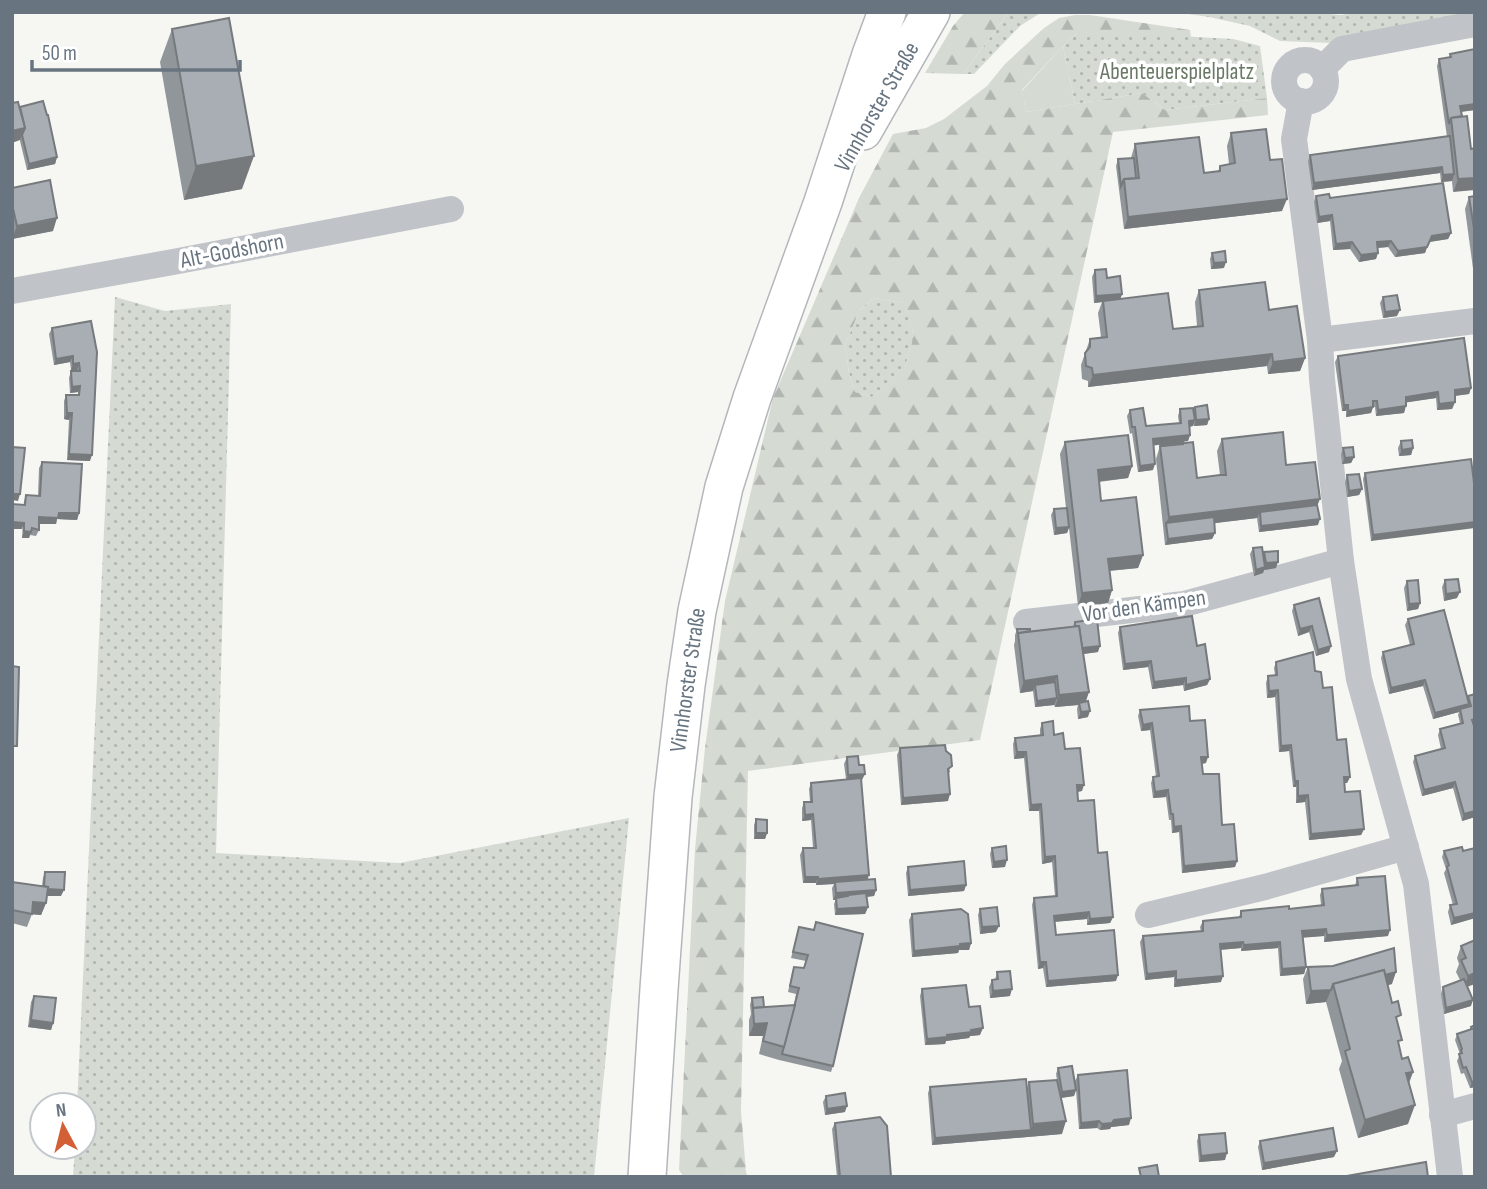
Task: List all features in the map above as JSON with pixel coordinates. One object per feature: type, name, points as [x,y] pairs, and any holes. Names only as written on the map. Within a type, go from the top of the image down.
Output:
[{"type":"street","name":"Vinnhorster Straße","points":[[648,1177],[673,797],[697,611],[728,474],[752,398],[823,202],[887,12]]},
{"type":"street","name":"Vinnhorster Straße","points":[[823,202],[931,12]]},
{"type":"street","points":[[1450,1177],[1416,884],[1359,679],[1341,561],[1320,341],[1294,139],[1301,101],[1289,93],[1284,79],[1290,66],[1303,60],[1310,60],[1322,69],[1342,50],[1475,24]]},
{"type":"street","name":"Alt-Godshorn","points":[[12,291],[451,209]]},
{"type":"street","points":[[1320,341],[1475,321]]},
{"type":"street","name":"Vor den Kämpen","points":[[1026,622],[1184,604],[1341,561]]},
{"type":"street","points":[[1148,915],[1265,887],[1406,847]]},
{"type":"street","points":[[1442,1115],[1475,1106]]},
{"type":"green space","points":[[965,12],[1009,12],[963,74],[925,73],[953,26]]},
{"type":"green space","points":[[1009,12],[1042,12],[1020,26],[974,74],[963,74]]},
{"type":"green space","points":[[1174,12],[1314,12],[1340,15],[1359,12],[1475,12],[1331,43],[1280,41],[1250,26]]},
{"type":"green space","points":[[1090,15],[1190,30],[1191,37],[1077,33],[1022,90],[1026,112],[1142,93],[1165,110],[1267,98],[1268,115],[1113,132],[980,740],[748,771],[741,1111],[748,1177],[684,1177],[679,1170],[695,849],[705,748],[725,601],[773,398],[859,198],[893,134],[926,128],[944,119],[987,86],[1005,64],[1044,28],[1059,18]],"holes":[[[874,298],[904,303],[914,335],[904,370],[872,397],[855,392],[845,345],[860,309]]]},
{"type":"green space","name":"Abenteuerspielplatz","points":[[1077,33],[1233,39],[1260,46],[1267,98],[1165,110],[1142,93],[1075,104],[1063,46]]},
{"type":"green space","points":[[1063,46],[1075,104],[1026,112],[1022,91]]},
{"type":"green space","points":[[115,297],[165,311],[231,304],[216,853],[400,863],[629,818],[594,1177],[73,1177],[74,1161],[98,1161],[98,1091],[78,1091]]},
{"type":"green space","points":[[874,298],[905,303],[914,335],[904,371],[872,397],[855,392],[845,345],[860,309]]},
{"type":"building","points":[[229,18],[254,156],[196,166],[172,29]]},
{"type":"building","points":[[1475,49],[1475,104],[1460,106],[1462,116],[1451,118],[1449,124],[1439,59]]},
{"type":"building","points":[[43,101],[57,157],[29,164],[22,135],[25,128],[20,107]]},
{"type":"building","points":[[18,102],[25,128],[12,131],[12,103]]},
{"type":"building","points":[[1467,116],[1471,149],[1475,148],[1475,178],[1458,179],[1451,118]]},
{"type":"building","points":[[1266,129],[1270,160],[1282,159],[1287,199],[1128,217],[1124,179],[1139,178],[1135,144],[1199,137],[1204,173],[1220,171],[1220,166],[1235,163],[1231,133]]},
{"type":"building","points":[[1450,136],[1454,174],[1443,175],[1442,167],[1314,183],[1310,155]]},
{"type":"building","points":[[1134,158],[1136,178],[1124,179],[1121,186],[1118,159]]},
{"type":"building","points":[[50,180],[57,218],[17,226],[12,188]]},
{"type":"building","points":[[1443,183],[1451,233],[1432,236],[1427,247],[1398,251],[1391,241],[1377,242],[1378,253],[1361,255],[1352,242],[1336,244],[1332,215],[1319,217],[1316,196],[1329,194],[1330,198]]},
{"type":"building","points":[[1475,196],[1475,235],[1469,197]]},
{"type":"building","points":[[1225,251],[1226,262],[1214,263],[1212,253]]},
{"type":"building","points":[[1106,269],[1107,278],[1120,276],[1122,294],[1096,296],[1095,270]]},
{"type":"building","points":[[1265,282],[1269,310],[1297,306],[1305,358],[1273,362],[1272,354],[1093,375],[1092,368],[1086,366],[1085,353],[1090,347],[1090,339],[1107,337],[1103,301],[1168,293],[1173,329],[1203,326],[1199,290]]},
{"type":"building","points":[[1397,295],[1400,310],[1385,312],[1383,297]]},
{"type":"building","points":[[91,321],[97,352],[92,455],[69,454],[72,413],[67,413],[66,395],[79,395],[80,386],[72,387],[71,371],[80,371],[79,363],[73,364],[73,356],[56,359],[52,328]]},
{"type":"building","points":[[1464,338],[1471,388],[1455,390],[1455,402],[1439,404],[1438,392],[1406,397],[1406,406],[1378,410],[1377,401],[1373,401],[1373,407],[1348,411],[1348,405],[1344,405],[1338,356]]},
{"type":"building","points":[[1207,405],[1209,419],[1196,420],[1195,407]]},
{"type":"building","points":[[1143,408],[1146,426],[1181,423],[1180,409],[1193,408],[1195,420],[1189,421],[1190,435],[1153,439],[1155,464],[1140,466],[1130,410]]},
{"type":"building","points":[[1283,432],[1286,465],[1315,462],[1320,499],[1169,517],[1160,446],[1193,442],[1197,478],[1226,475],[1222,439]]},
{"type":"building","points":[[1128,435],[1132,466],[1098,470],[1101,501],[1136,497],[1143,555],[1108,559],[1112,590],[1082,593],[1065,442]]},
{"type":"building","points":[[1412,440],[1413,448],[1402,450],[1401,441]]},
{"type":"building","points":[[1183,442],[1183,444],[1161,445]]},
{"type":"building","points":[[12,447],[25,448],[20,494],[12,494]]},
{"type":"building","points":[[1353,447],[1354,457],[1345,458],[1343,448]]},
{"type":"building","points":[[1471,459],[1475,522],[1373,535],[1365,473]]},
{"type":"building","points":[[42,462],[82,464],[79,513],[59,513],[58,518],[39,517],[39,530],[32,528],[31,532],[24,531],[24,523],[12,522],[12,504],[25,505],[26,495],[40,496]]},
{"type":"building","points":[[1359,474],[1362,489],[1349,491],[1347,475]]},
{"type":"building","points":[[1317,505],[1320,519],[1261,526],[1260,512]]},
{"type":"building","points":[[1067,508],[1069,527],[1056,528],[1054,509]]},
{"type":"building","points":[[1214,517],[1215,533],[1168,539],[1166,523]]},
{"type":"building","points":[[1262,547],[1265,567],[1256,570],[1253,548]]},
{"type":"building","points":[[1278,551],[1278,562],[1266,563],[1264,552]]},
{"type":"building","points":[[1458,579],[1460,592],[1446,594],[1445,580]]},
{"type":"building","points":[[1418,580],[1420,603],[1409,604],[1407,581]]},
{"type":"building","points":[[1319,598],[1331,646],[1318,650],[1312,626],[1300,629],[1294,605]]},
{"type":"building","points":[[1444,610],[1469,704],[1435,713],[1425,680],[1391,688],[1383,652],[1414,644],[1408,619]]},
{"type":"building","points":[[1192,616],[1197,646],[1205,644],[1210,679],[1186,685],[1186,678],[1154,682],[1151,661],[1125,664],[1120,627]]},
{"type":"building","points":[[1097,619],[1100,646],[1082,648],[1079,626],[1075,626],[1075,622]]},
{"type":"building","points":[[1079,626],[1089,692],[1059,695],[1057,676],[1024,681],[1018,633]]},
{"type":"building","points":[[1017,629],[1030,629],[1030,631],[1018,634]]},
{"type":"building","points":[[1313,652],[1315,671],[1321,672],[1323,688],[1332,687],[1337,740],[1346,739],[1350,777],[1344,777],[1345,792],[1360,791],[1364,829],[1311,834],[1308,795],[1298,796],[1291,745],[1281,746],[1278,690],[1269,691],[1268,676],[1277,675],[1276,662]]},
{"type":"building","points":[[12,666],[19,667],[17,746],[13,746],[13,781]]},
{"type":"building","points":[[1055,682],[1057,698],[1037,701],[1035,685]]},
{"type":"building","points":[[1475,694],[1475,719],[1472,720],[1475,729],[1475,811],[1464,814],[1455,782],[1424,790],[1415,756],[1445,748],[1440,729],[1463,723],[1460,709],[1471,706],[1468,696]]},
{"type":"building","points":[[1088,701],[1090,711],[1081,712],[1079,703]]},
{"type":"building","points":[[1189,706],[1190,721],[1205,720],[1208,757],[1201,757],[1203,774],[1219,774],[1222,825],[1234,824],[1237,861],[1184,866],[1181,826],[1174,827],[1168,790],[1155,792],[1153,777],[1159,776],[1152,723],[1143,725],[1140,710]]},
{"type":"building","points":[[1053,721],[1054,735],[1063,733],[1065,749],[1080,748],[1084,785],[1077,785],[1078,801],[1094,800],[1098,853],[1107,852],[1113,917],[1090,919],[1089,912],[1054,916],[1056,935],[1114,930],[1118,975],[1048,981],[1046,962],[1040,962],[1034,898],[1057,896],[1055,856],[1045,857],[1041,804],[1031,805],[1026,752],[1017,752],[1015,738],[1043,735],[1042,723]]},
{"type":"building","points":[[945,745],[946,751],[951,755],[952,766],[948,769],[950,794],[903,798],[900,748]]},
{"type":"building","points":[[858,756],[859,765],[864,765],[865,774],[848,775],[847,757]]},
{"type":"building","points":[[861,778],[869,875],[818,879],[805,877],[803,848],[816,848],[813,814],[805,815],[804,802],[812,802],[811,783]]},
{"type":"building","points":[[756,819],[767,820],[767,833],[756,833]]},
{"type":"building","points":[[1006,846],[1007,860],[994,862],[992,848]]},
{"type":"building","points":[[1462,847],[1463,851],[1475,848],[1475,913],[1454,918],[1450,905],[1457,904],[1444,851]]},
{"type":"building","points":[[964,861],[966,885],[910,890],[908,867]]},
{"type":"building","points":[[45,872],[65,872],[64,890],[47,889],[48,887],[44,886]]},
{"type":"building","points":[[1385,876],[1390,930],[1327,935],[1326,929],[1302,931],[1306,967],[1282,969],[1280,942],[1244,945],[1243,942],[1220,944],[1223,976],[1176,980],[1176,971],[1147,974],[1143,936],[1203,931],[1203,921],[1241,917],[1241,911],[1324,905],[1322,889],[1358,885],[1357,878]]},
{"type":"building","points":[[875,879],[876,890],[836,893],[835,882]]},
{"type":"building","points":[[12,882],[48,887],[46,903],[33,902],[32,914],[12,910]]},
{"type":"building","points":[[866,893],[868,907],[837,909],[836,898]]},
{"type":"building","points":[[997,907],[999,926],[982,927],[980,909]]},
{"type":"building","points":[[961,909],[968,914],[971,943],[914,951],[912,914]]},
{"type":"building","points":[[816,922],[863,934],[833,1066],[782,1054],[799,988],[790,986],[794,967],[804,968],[808,955],[793,952],[799,927],[814,930]]},
{"type":"building","points":[[1475,940],[1475,973],[1468,976],[1461,960],[1466,958],[1461,946]]},
{"type":"building","points":[[1394,948],[1396,972],[1385,975],[1384,970],[1333,984],[1331,990],[1311,991],[1308,967],[1333,966]]},
{"type":"building","points":[[1384,970],[1392,1003],[1398,1001],[1401,1015],[1396,1017],[1402,1040],[1398,1041],[1402,1059],[1408,1057],[1413,1072],[1406,1073],[1415,1105],[1365,1120],[1345,1051],[1350,1049],[1333,984]]},
{"type":"building","points":[[1010,971],[1012,989],[993,991],[992,980],[998,979],[997,972]]},
{"type":"building","points":[[1464,979],[1473,1000],[1446,1008],[1443,987]]},
{"type":"building","points":[[966,985],[969,1007],[980,1006],[983,1028],[927,1039],[922,989]]},
{"type":"building","points":[[34,996],[56,998],[53,1023],[31,1020]]},
{"type":"building","points":[[763,997],[764,1007],[753,1008],[752,998]]},
{"type":"building","points":[[795,1005],[784,1047],[763,1041],[767,1023],[754,1024],[753,1008]]},
{"type":"building","points":[[1475,1025],[1475,1081],[1472,1082],[1466,1067],[1463,1068],[1459,1054],[1462,1049],[1457,1034],[1472,1029]]},
{"type":"building","points":[[1072,1066],[1076,1090],[1062,1092],[1058,1068]]},
{"type":"building","points":[[1127,1070],[1131,1118],[1102,1124],[1099,1121],[1081,1123],[1078,1075]]},
{"type":"building","points":[[1026,1079],[1031,1130],[935,1138],[930,1087]]},
{"type":"building","points":[[1057,1080],[1066,1121],[1033,1124],[1029,1082]]},
{"type":"building","points":[[845,1093],[847,1106],[827,1109],[826,1096]]},
{"type":"building","points":[[880,1117],[887,1126],[891,1177],[840,1177],[835,1123]]},
{"type":"building","points":[[1333,1128],[1337,1151],[1264,1163],[1260,1141]]},
{"type":"building","points":[[1225,1133],[1227,1153],[1201,1156],[1199,1135]]},
{"type":"building","points":[[1426,1162],[1428,1177],[1341,1177]]},
{"type":"building","points":[[1157,1165],[1159,1177],[1141,1177],[1139,1168]]}]
